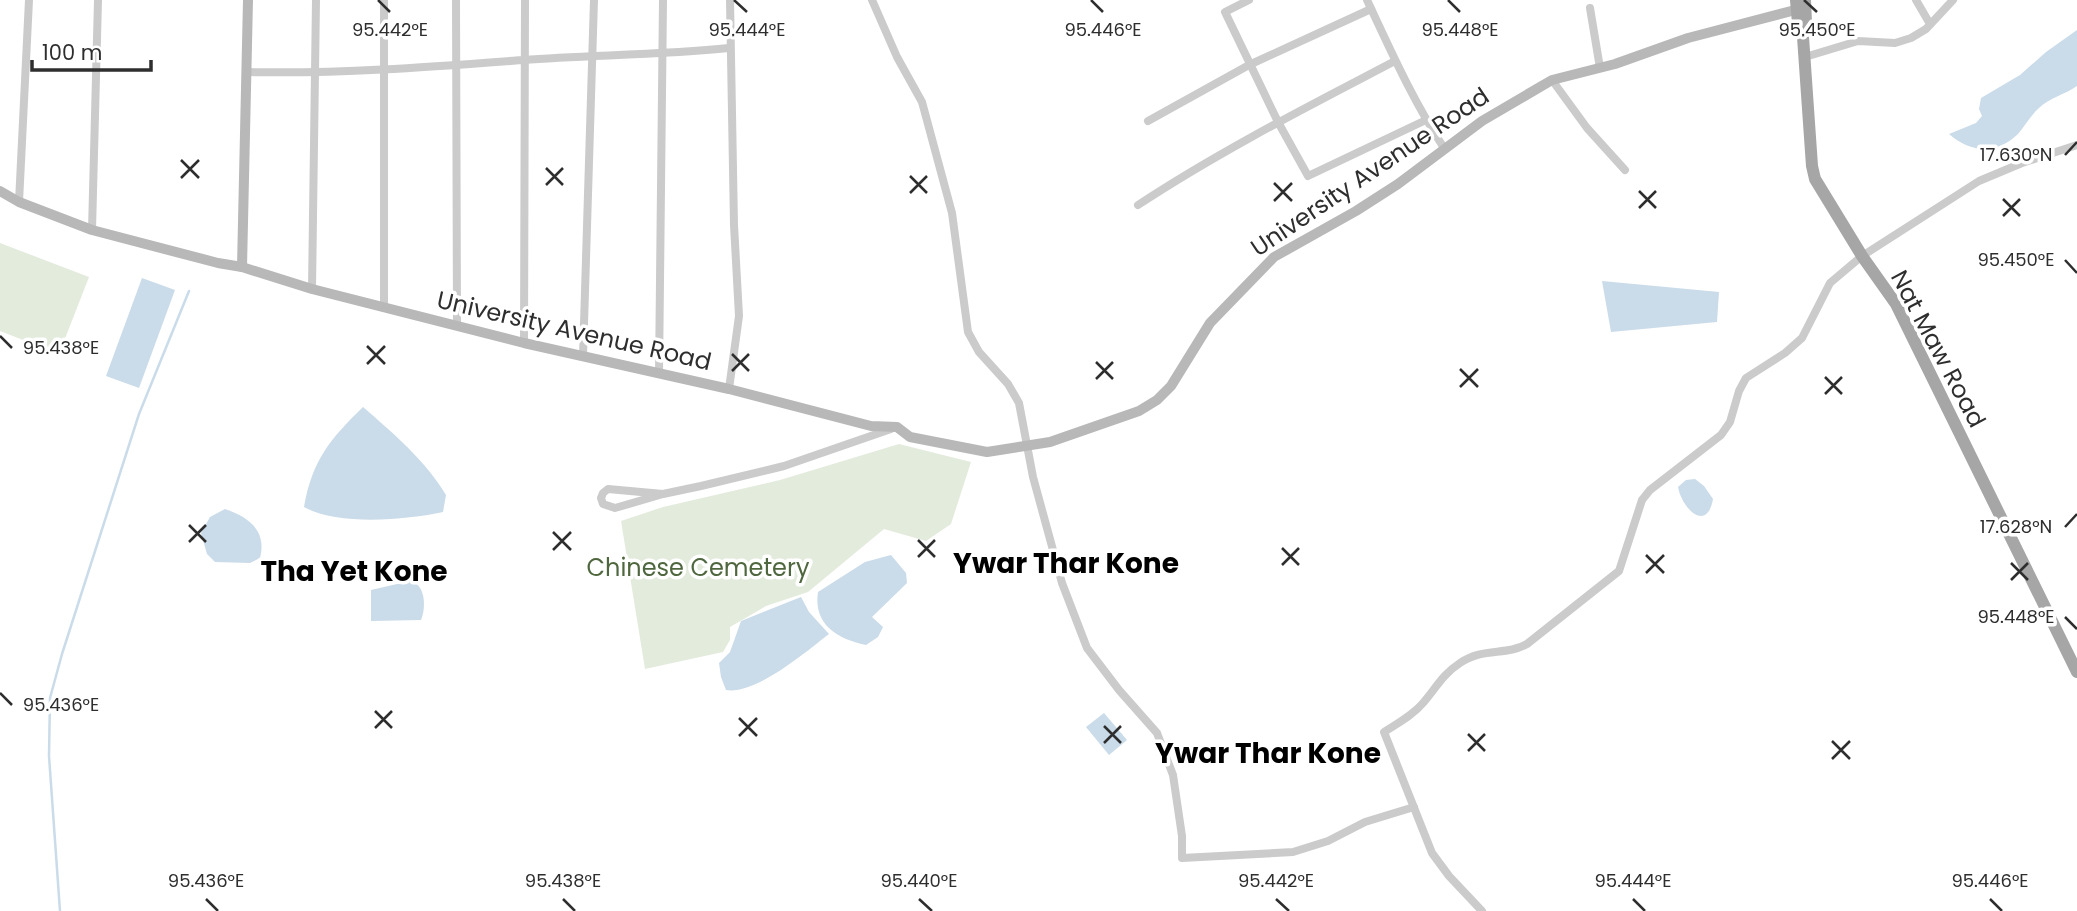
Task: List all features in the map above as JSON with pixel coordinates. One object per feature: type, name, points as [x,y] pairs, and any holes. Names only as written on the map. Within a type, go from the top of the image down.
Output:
[{"type":"main road","points":[[242,267],[248,0]]},
{"type":"main road","name":"University Avenue Road","points":[[0,191],[19,202],[92,230],[242,267],[312,289],[524,344],[729,389],[871,426],[897,427],[910,437],[987,452],[1050,442],[1139,411],[1157,400],[1171,386],[1210,323],[1274,257],[1398,184],[1500,108],[1552,80],[1600,68],[1801,4]]},
{"type":"main road","name":"Nat Maw Road","points":[[1801,4],[1806,22],[1803,37],[1815,179],[1862,256],[1896,304],[2077,672]]},
{"type":"street","points":[[19,202],[29,0]]},
{"type":"street","points":[[92,230],[98,0]]},
{"type":"street","points":[[312,289],[316,0]]},
{"type":"street","points":[[384,0],[384,306]]},
{"type":"street","points":[[456,0],[454,66],[457,325]]},
{"type":"street","points":[[524,344],[525,0]]},
{"type":"street","points":[[583,356],[594,0]]},
{"type":"street","points":[[659,374],[663,0]]},
{"type":"street","points":[[729,389],[739,316],[729,48],[730,0]]},
{"type":"street","points":[[872,0],[897,57],[922,102],[952,213],[968,332],[979,352],[1008,384],[1019,403],[1033,477],[1062,583],[1087,648],[1157,733],[1173,775],[1182,836],[1182,858],[1293,852],[1328,841],[1365,822],[1414,807]]},
{"type":"street","points":[[1250,0],[1225,12],[1278,122],[1308,176],[1426,120]]},
{"type":"street","points":[[1367,0],[1395,61],[1444,148]]},
{"type":"street","points":[[1916,0],[1930,24]]},
{"type":"street","points":[[1805,57],[1858,41],[1895,43],[1912,38],[1953,0]]},
{"type":"street","points":[[1590,8],[1600,68]]},
{"type":"street","points":[[1148,121],[1250,65],[1371,9]]},
{"type":"street","points":[[247,72],[315,74],[383,71],[729,48]]},
{"type":"street","points":[[1138,205],[1178,177],[1395,61]]},
{"type":"street","points":[[1552,80],[1587,128],[1625,170]]},
{"type":"street","points":[[1482,911],[1449,876],[1433,852],[1384,732],[1410,716],[1442,676],[1462,661],[1481,652],[1517,650],[1544,632],[1619,570],[1642,500],[1650,490],[1721,435],[1730,422],[1739,391],[1746,378],[1785,353],[1802,338],[1830,283],[1862,256],[1979,181],[2077,145]]},
{"type":"street","points":[[663,494],[608,489],[601,498],[603,504],[615,508],[784,466],[897,427]]},
{"type":"green space","points":[[0,243],[89,277],[59,354],[0,331]]},
{"type":"green space","name":"Chinese Cemetery","points":[[899,444],[971,462],[951,524],[926,541],[884,529],[808,592],[766,606],[730,627],[730,640],[723,652],[645,669],[621,521],[663,507],[780,480]]},
{"type":"water","points":[[2077,30],[2077,86],[2043,105],[2010,141],[1992,148],[1975,148],[1949,134],[1976,123],[1982,116],[1979,109],[1981,98],[2020,75]]},
{"type":"water","points":[[142,278],[175,290],[139,388],[106,376]]},
{"type":"water","points":[[1602,281],[1719,292],[1717,322],[1611,332]]},
{"type":"water","points":[[363,407],[429,470],[446,495],[443,512],[372,520],[335,517],[304,507],[312,476],[324,452]]},
{"type":"water","points":[[1695,479],[1713,499],[1706,515],[1695,514],[1680,495],[1678,487],[1686,480]]},
{"type":"water","points":[[225,509],[242,516],[254,526],[261,540],[260,558],[250,563],[215,562],[207,554],[201,533],[210,517]]},
{"type":"water","points":[[891,555],[906,573],[907,583],[872,617],[883,627],[878,637],[866,645],[846,639],[829,628],[819,613],[818,592],[865,562]]},
{"type":"water","points":[[410,581],[422,591],[424,609],[421,620],[371,621],[371,590]]},
{"type":"water","points":[[801,597],[809,612],[829,634],[780,671],[751,686],[726,690],[719,663],[730,652],[741,621]]},
{"type":"water","points":[[1104,713],[1127,740],[1109,755],[1086,727]]},
{"type":"waterway","points":[[60,911],[49,756],[50,698],[139,414],[189,291]]},
{"type":"district","name":"Ywar Thar Kone","points":[[1066,563]]},
{"type":"district","name":"Tha Yet Kone","points":[[354,571]]},
{"type":"district","name":"Ywar Thar Kone","points":[[1268,753]]}]
